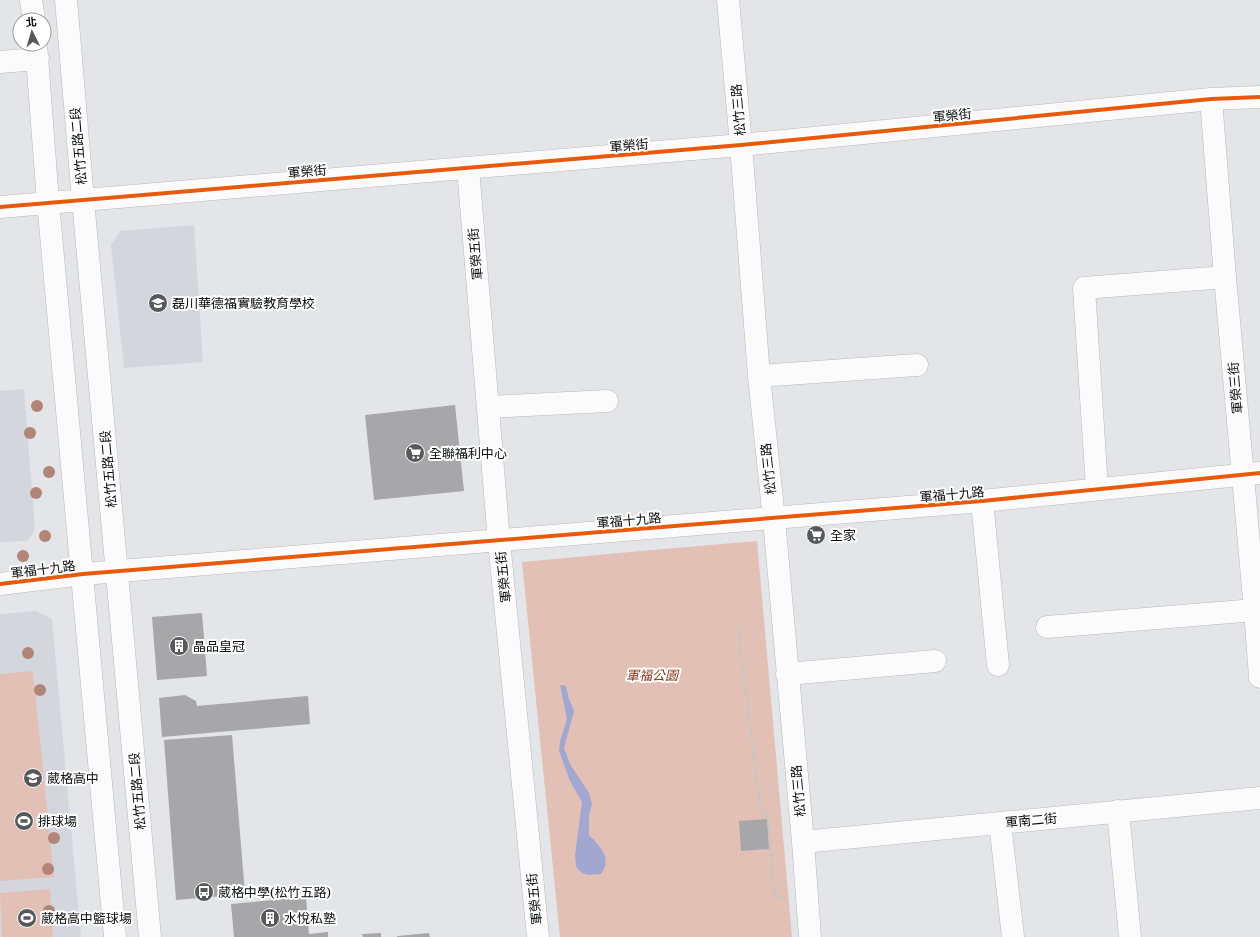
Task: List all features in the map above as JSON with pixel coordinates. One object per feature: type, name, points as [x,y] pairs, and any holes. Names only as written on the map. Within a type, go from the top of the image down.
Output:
[{"type":"street","points":[[31,0],[33,12]]},
{"type":"street","name":"松竹五路二段","points":[[66,0],[150,937]]},
{"type":"street","name":"松竹三路","points":[[728,0],[742,145],[759,376],[774,519],[810,937]]},
{"type":"street","points":[[0,62],[37,52],[48,202],[115,937]]},
{"type":"street","name":"軍榮街","points":[[0,207],[742,145],[1211,100],[1260,97]]},
{"type":"street","name":"軍榮三街","points":[[1211,100],[1225,277],[1251,474],[1255,610],[1260,677]]},
{"type":"street","name":"軍榮五街","points":[[468,168],[499,541],[538,937]]},
{"type":"street","points":[[1097,489],[1084,288],[1225,277]]},
{"type":"street","points":[[759,376],[917,365]]},
{"type":"street","points":[[488,407],[607,401]]},
{"type":"street","name":"軍福十九路","points":[[0,584],[83,574],[982,502],[1251,474]]},
{"type":"street","points":[[982,502],[998,665]]},
{"type":"street","points":[[1047,627],[1255,610]]},
{"type":"street","points":[[787,674],[935,661]]},
{"type":"street","name":"軍南二街","points":[[803,842],[1000,823],[1036,821],[1118,811],[1260,798]]},
{"type":"street","points":[[1118,811],[1130,937]]},
{"type":"street","points":[[1000,823],[1013,937]]},
{"type":"path","points":[[738,628],[761,812],[768,817],[776,896],[788,896]]},
{"type":"shaded area","name":"磊川華德福實驗教育學校","points":[[194,225],[203,362],[124,368],[111,245],[120,231]]},
{"type":"shaded area","points":[[24,389],[35,530],[27,541],[0,542],[0,391]]},
{"type":"shaded area","name":"葳格高中","points":[[36,611],[52,619],[81,937],[0,937],[0,614]]},
{"type":"green space","name":"軍福公園","points":[[757,541],[792,937],[560,937],[522,562]]},
{"type":"green space","name":"排球場","points":[[33,671],[54,877],[0,881],[0,674]]},
{"type":"green space","name":"葳格高中籃球場","points":[[50,889],[53,937],[2,937],[0,893]]},
{"type":"water","points":[[560,685],[566,686],[574,711],[564,748],[570,764],[589,793],[592,804],[589,814],[589,835],[601,848],[604,853],[606,863],[601,874],[588,875],[582,873],[576,867],[575,855],[582,802],[570,781],[559,751],[560,741],[567,719]]},
{"type":"building","name":"全聯福利中心","points":[[455,405],[464,491],[374,500],[365,415]]},
{"type":"building","name":"晶品皇冠","points":[[202,613],[207,676],[157,680],[152,617]]},
{"type":"building","points":[[185,695],[196,701],[197,706],[308,696],[310,724],[162,737],[159,698]]},
{"type":"building","points":[[232,735],[245,894],[176,900],[164,740]]},
{"type":"building","points":[[767,819],[769,849],[741,851],[739,821]]},
{"type":"building","name":"水悅私塾","points":[[306,897],[309,934],[328,932],[328,937],[234,937],[231,904]]},
{"type":"building","points":[[381,933],[381,937],[363,937],[362,934]]},
{"type":"building","points":[[429,933],[430,937],[397,937],[397,936]]},
{"type":"cycle path","points":[[0,207],[741,145],[1211,99],[1260,97]]},
{"type":"cycle path","points":[[0,584],[83,574],[982,501],[1260,473]]},
{"type":"place","name":"磊川華德福實驗教育學校","points":[[158,303]]},
{"type":"place","name":"全聯福利中心","points":[[415,453]]},
{"type":"place","name":"全家","points":[[816,535]]},
{"type":"place","name":"晶品皇冠","points":[[179,646]]},
{"type":"place","name":"葳格高中","points":[[33,778]]},
{"type":"place","name":"排球場","points":[[24,821]]},
{"type":"place","name":"葳格中學(松竹五路)","points":[[204,892]]},
{"type":"place","name":"葳格高中籃球場","points":[[27,918]]},
{"type":"place","name":"水悅私塾","points":[[270,918]]}]
